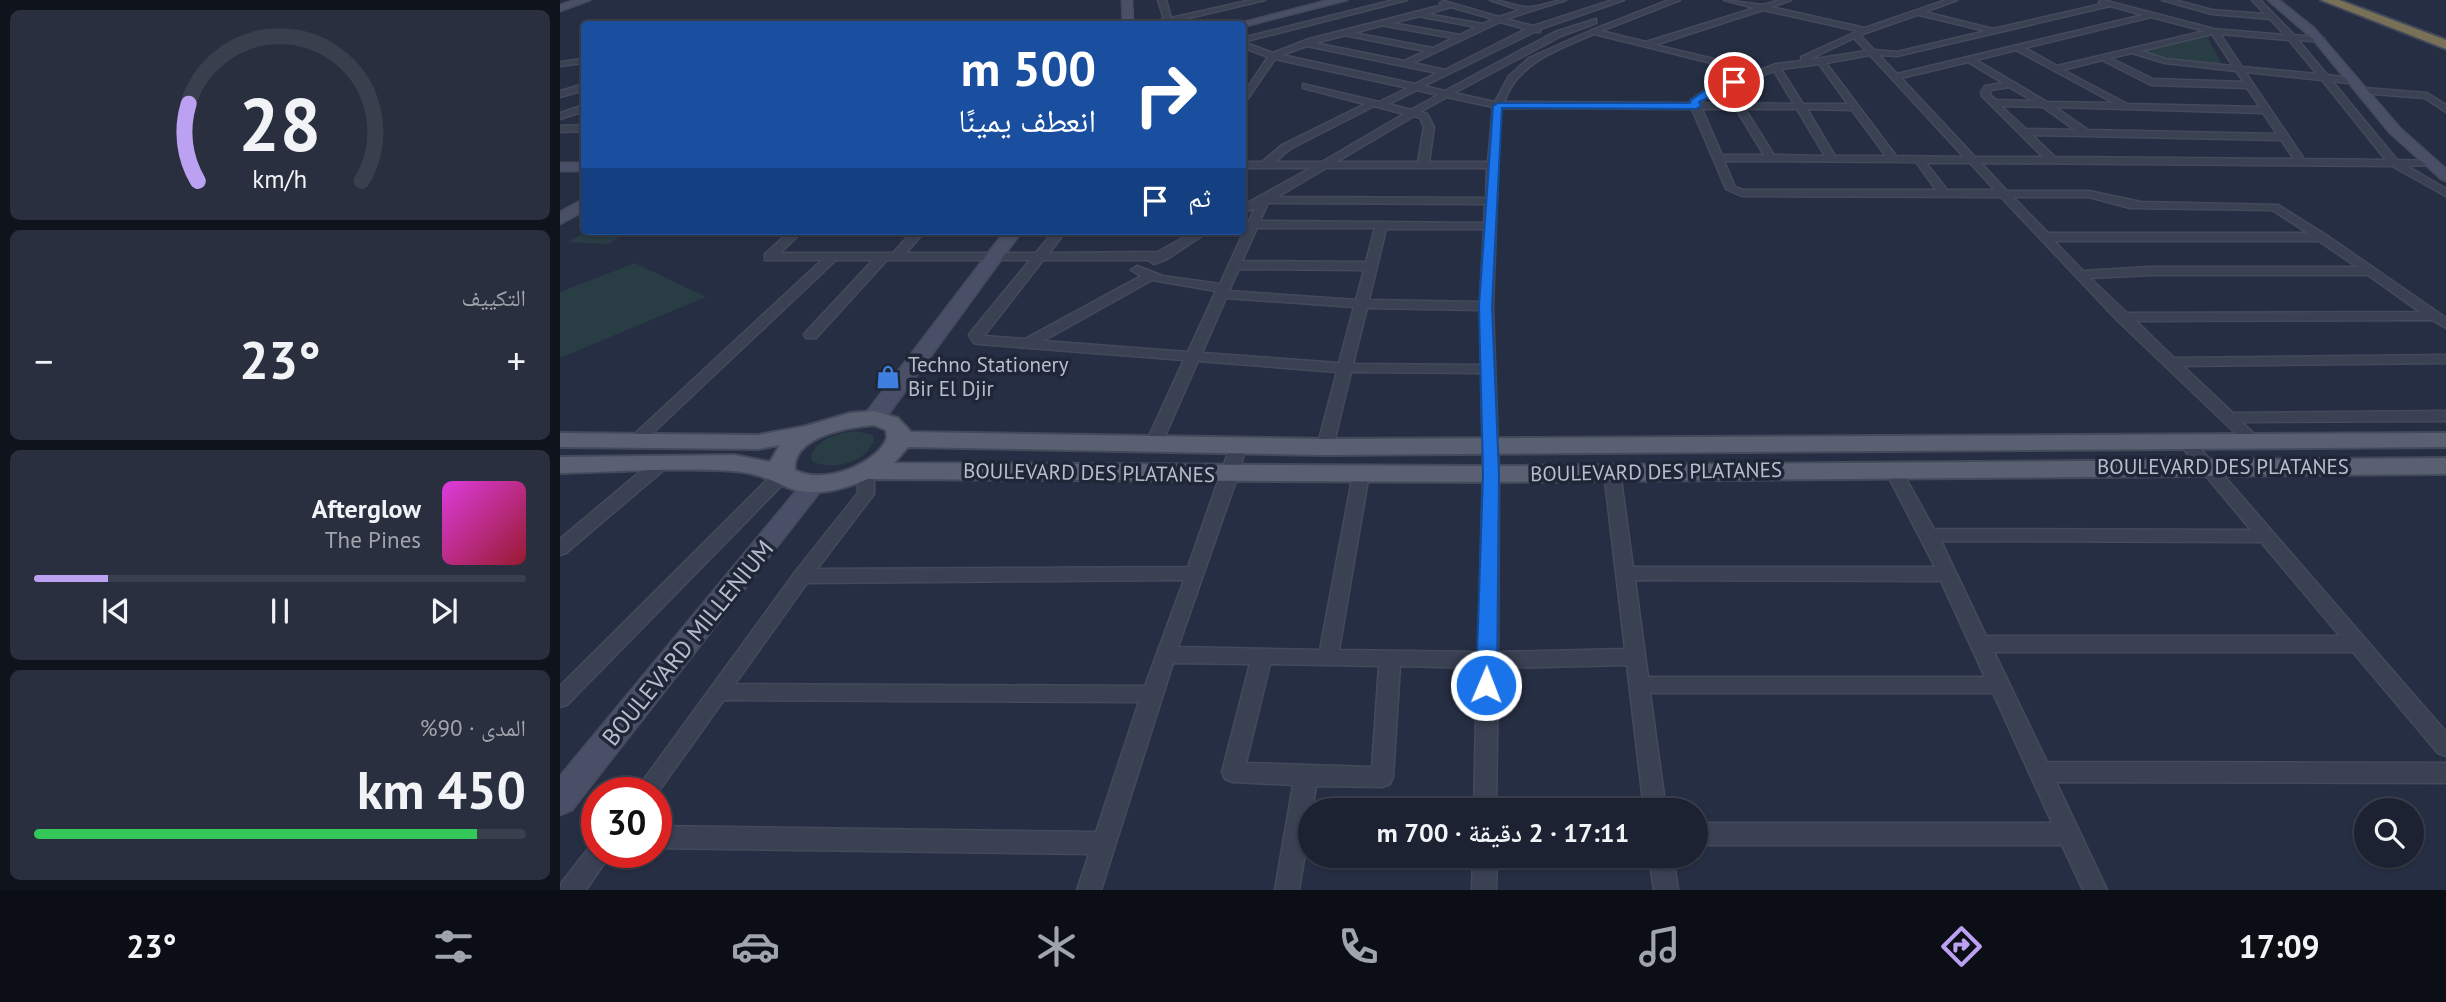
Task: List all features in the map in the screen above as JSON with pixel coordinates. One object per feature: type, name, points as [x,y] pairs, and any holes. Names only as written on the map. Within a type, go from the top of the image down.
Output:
[{"type":"highway","points":[[2327,0],[2446,42]]},
{"type":"highway","points":[[2339,0],[2446,42]]},
{"type":"main road","points":[[560,7],[576,0]]},
{"type":"main road","points":[[560,7],[585,0]]},
{"type":"main road","points":[[1127,0],[1128,21]]},
{"type":"main road","points":[[1246,23],[1338,0]]},
{"type":"main road","points":[[2273,0],[2292,10],[2320,40],[2410,149],[2446,176]]},
{"type":"main road","points":[[560,160],[581,160]]},
{"type":"main road","points":[[560,167],[581,167]]},
{"type":"main road","points":[[560,219],[581,206]]},
{"type":"main road","points":[[874,418],[1011,235]]},
{"type":"main road","points":[[560,440],[758,442],[798,435],[858,418],[874,418],[894,425],[899,431],[900,439],[895,450],[883,461],[866,471],[831,482],[795,478],[734,463],[560,465]]},
{"type":"main road","points":[[795,478],[782,470],[787,452],[796,443],[824,427]]},
{"type":"main road","name":"BOULEVARD DES PLATANES","points":[[900,439],[1238,447],[2446,440]]},
{"type":"main road","name":"BOULEVARD DES PLATANES","points":[[866,471],[1230,475],[2446,466]]},
{"type":"main road","name":"BOULEVARD MILLENIUM","points":[[560,800],[795,478]]},
{"type":"street","points":[[1162,0],[1167,21]]},
{"type":"street","points":[[1211,11],[1208,1],[1221,0]]},
{"type":"street","points":[[1175,21],[1261,0]]},
{"type":"street","points":[[1338,0],[1365,9]]},
{"type":"street","points":[[1246,41],[1403,0]]},
{"type":"street","points":[[1435,0],[1496,20],[1577,39]]},
{"type":"street","points":[[1494,0],[1527,10]]},
{"type":"street","points":[[1404,64],[1496,20],[1558,0]]},
{"type":"street","points":[[1265,165],[1286,147],[1532,29],[1620,0]]},
{"type":"street","points":[[1246,208],[1445,94],[1558,34],[1659,0]]},
{"type":"street","points":[[1485,798],[1491,474],[1486,306],[1498,106],[1511,78],[1523,65],[1593,32],[1676,0]]},
{"type":"street","points":[[1728,0],[1860,32],[1873,52],[2043,237],[2122,317],[2255,443]]},
{"type":"street","points":[[1648,45],[1787,0]]},
{"type":"street","points":[[1937,0],[1951,1]]},
{"type":"street","points":[[2093,0],[2214,31],[2320,40]]},
{"type":"street","points":[[2166,0],[2212,12],[2270,17],[2292,10]]},
{"type":"street","points":[[2244,0],[2257,2],[2292,38],[2394,163],[2446,193]]},
{"type":"street","points":[[1793,64],[1860,32],[1951,1]]},
{"type":"street","points":[[1387,4],[1418,14],[1483,26]]},
{"type":"street","points":[[2110,4],[1897,54],[1873,52],[1776,67],[1710,91],[1694,102],[1731,189],[1742,193],[2089,194],[2140,205]]},
{"type":"street","points":[[1246,98],[1273,56],[1305,43],[1452,5]]},
{"type":"street","points":[[1919,13],[1993,30]]},
{"type":"street","points":[[1345,14],[1378,24],[1460,37]]},
{"type":"street","points":[[1896,77],[2150,15]]},
{"type":"street","points":[[1296,26],[1327,38]]},
{"type":"street","points":[[2056,69],[2214,31]]},
{"type":"street","points":[[2214,31],[2302,164]]},
{"type":"street","points":[[1593,32],[1758,72]]},
{"type":"street","points":[[1346,34],[1433,50]]},
{"type":"street","points":[[1305,43],[1444,72]]},
{"type":"street","points":[[1246,44],[1273,56],[1498,106],[1856,107]]},
{"type":"street","points":[[2017,47],[2096,92],[2132,107]]},
{"type":"street","points":[[1246,51],[1255,50]]},
{"type":"street","points":[[2133,51],[2165,61],[2325,78],[2427,96],[2446,109]]},
{"type":"street","points":[[2103,58],[2151,82],[2250,85]]},
{"type":"street","points":[[1969,59],[2046,105],[2085,133]]},
{"type":"street","points":[[560,64],[581,61]]},
{"type":"street","points":[[1821,61],[1894,160]]},
{"type":"street","points":[[1316,66],[1304,90],[1378,103],[1424,116],[1429,127],[1423,165]]},
{"type":"street","points":[[1776,67],[1833,160]]},
{"type":"street","points":[[1479,76],[1511,78]]},
{"type":"street","points":[[2010,84],[1988,88],[1985,92],[2053,161]]},
{"type":"street","points":[[560,85],[581,85]]},
{"type":"street","points":[[560,94],[581,86]]},
{"type":"street","points":[[1246,86],[1254,86]]},
{"type":"street","points":[[1993,103],[2266,110]]},
{"type":"street","points":[[1739,107],[1772,159]]},
{"type":"street","points":[[560,116],[581,109]]},
{"type":"street","points":[[560,129],[581,128]]},
{"type":"street","points":[[2023,132],[2284,136]]},
{"type":"street","points":[[1719,158],[2426,163]]},
{"type":"street","points":[[1919,160],[1943,193]]},
{"type":"street","points":[[1246,165],[1493,165]]},
{"type":"street","points":[[1264,200],[1491,201]]},
{"type":"street","points":[[1247,224],[1264,200]]},
{"type":"street","points":[[2012,203],[2274,207],[2322,237],[2440,320]]},
{"type":"street","points":[[1247,224],[1490,226]]},
{"type":"street","points":[[1325,447],[1381,226]]},
{"type":"street","points":[[793,235],[769,257],[1163,256]]},
{"type":"street","points":[[811,335],[915,235]]},
{"type":"street","points":[[1057,235],[975,335],[979,340],[1344,368],[1488,369]]},
{"type":"street","points":[[1197,235],[1137,270],[1150,276],[1222,291],[1361,304],[1486,306]]},
{"type":"street","points":[[1153,445],[1234,265],[1244,235]]},
{"type":"street","points":[[2043,237],[2322,237]]},
{"type":"street","points":[[634,442],[834,257]]},
{"type":"street","points":[[1234,265],[1371,266]]},
{"type":"street","points":[[2080,275],[2150,271],[2371,271]]},
{"type":"street","points":[[1025,345],[1150,276]]},
{"type":"street","points":[[2122,317],[2440,320]]},
{"type":"street","points":[[2169,362],[2446,359]]},
{"type":"street","points":[[2229,418],[2446,416]]},
{"type":"street","points":[[2187,443],[2446,747]]},
{"type":"street","points":[[1088,890],[1152,694],[1238,447]]},
{"type":"street","points":[[560,549],[660,464]]},
{"type":"street","points":[[1893,470],[1929,535],[2095,890]]},
{"type":"street","points":[[657,777],[721,692],[802,576],[866,495],[866,471]]},
{"type":"street","points":[[1612,472],[1653,798]]},
{"type":"street","points":[[1328,658],[1362,474]]},
{"type":"street","points":[[560,699],[795,478]]},
{"type":"street","points":[[1929,535],[2267,536]]},
{"type":"street","points":[[802,576],[1195,573]]},
{"type":"street","points":[[1623,573],[1947,573]]},
{"type":"street","points":[[1980,643],[2359,644]]},
{"type":"street","points":[[1167,655],[1486,660],[1634,657]]},
{"type":"street","points":[[1262,657],[1233,772],[1382,777],[1390,659]]},
{"type":"street","points":[[1638,685],[1999,685]]},
{"type":"street","points":[[721,692],[1152,694]]},
{"type":"street","points":[[2040,772],[2446,773]]},
{"type":"street","points":[[1287,890],[1306,776]]},
{"type":"street","points":[[1708,834],[2069,834]]},
{"type":"street","points":[[672,837],[1104,843]]},
{"type":"street","points":[[571,890],[588,868]]},
{"type":"street","points":[[1484,890],[1485,868]]},
{"type":"street","points":[[1663,868],[1666,890]]},
{"type":"shaded area","points":[[2207,36],[2222,65],[2168,60],[2137,50]]},
{"type":"shaded area","points":[[581,234],[623,235],[608,244],[568,242]]},
{"type":"shaded area","points":[[635,263],[706,297],[560,358],[560,292]]},
{"type":"shaded area","points":[[856,431],[873,435],[874,441],[864,455],[838,465],[812,461],[814,449],[824,440]]},
{"type":"place","name":"Techno Stationery Bir El Djir","points":[[888,377]]},
{"type":"route","points":[[1486,685],[1491,474],[1486,306],[1495,119],[1498,106],[1696,106],[1694,102],[1710,91],[1734,82]]}]
